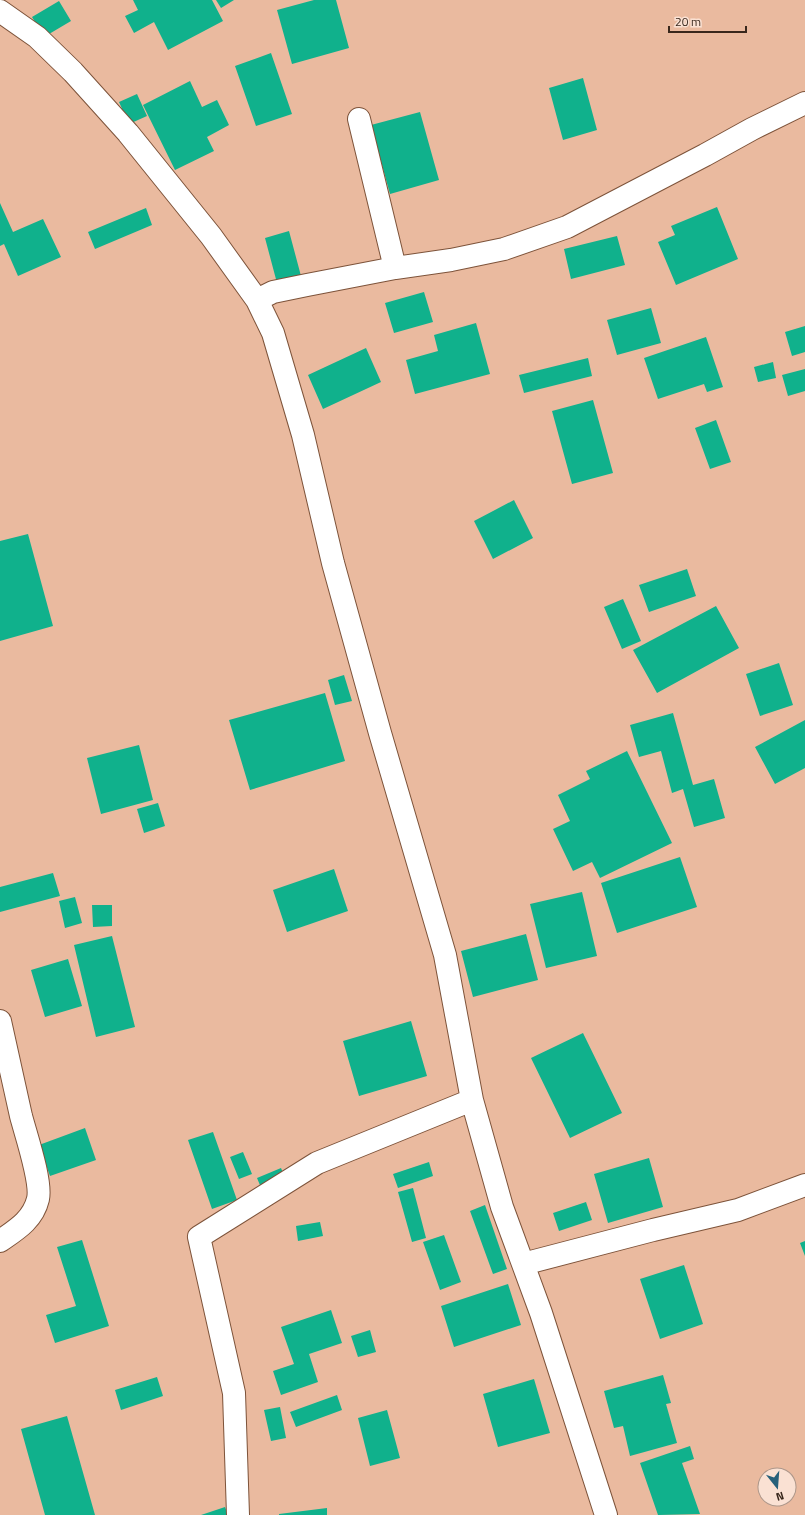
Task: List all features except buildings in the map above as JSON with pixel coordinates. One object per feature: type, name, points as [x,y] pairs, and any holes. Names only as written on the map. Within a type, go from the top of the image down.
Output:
[{"type":"street","points":[[0,11],[37,37],[78,77],[128,134],[212,236],[257,300],[273,333],[303,435],[339,586],[445,955],[472,1100],[502,1207],[541,1313],[606,1515]]},
{"type":"street","points":[[257,300],[273,292],[395,268],[451,260],[504,250],[567,227],[752,129],[805,103]]},
{"type":"street","points":[[359,119],[395,268]]},
{"type":"street","points":[[0,1021],[21,1115],[38,1181],[38,1199],[31,1217],[0,1241]]},
{"type":"street","points":[[238,1515],[234,1393],[199,1237],[318,1163],[472,1100]]},
{"type":"street","points":[[523,1264],[653,1230],[738,1210],[805,1185]]}]
